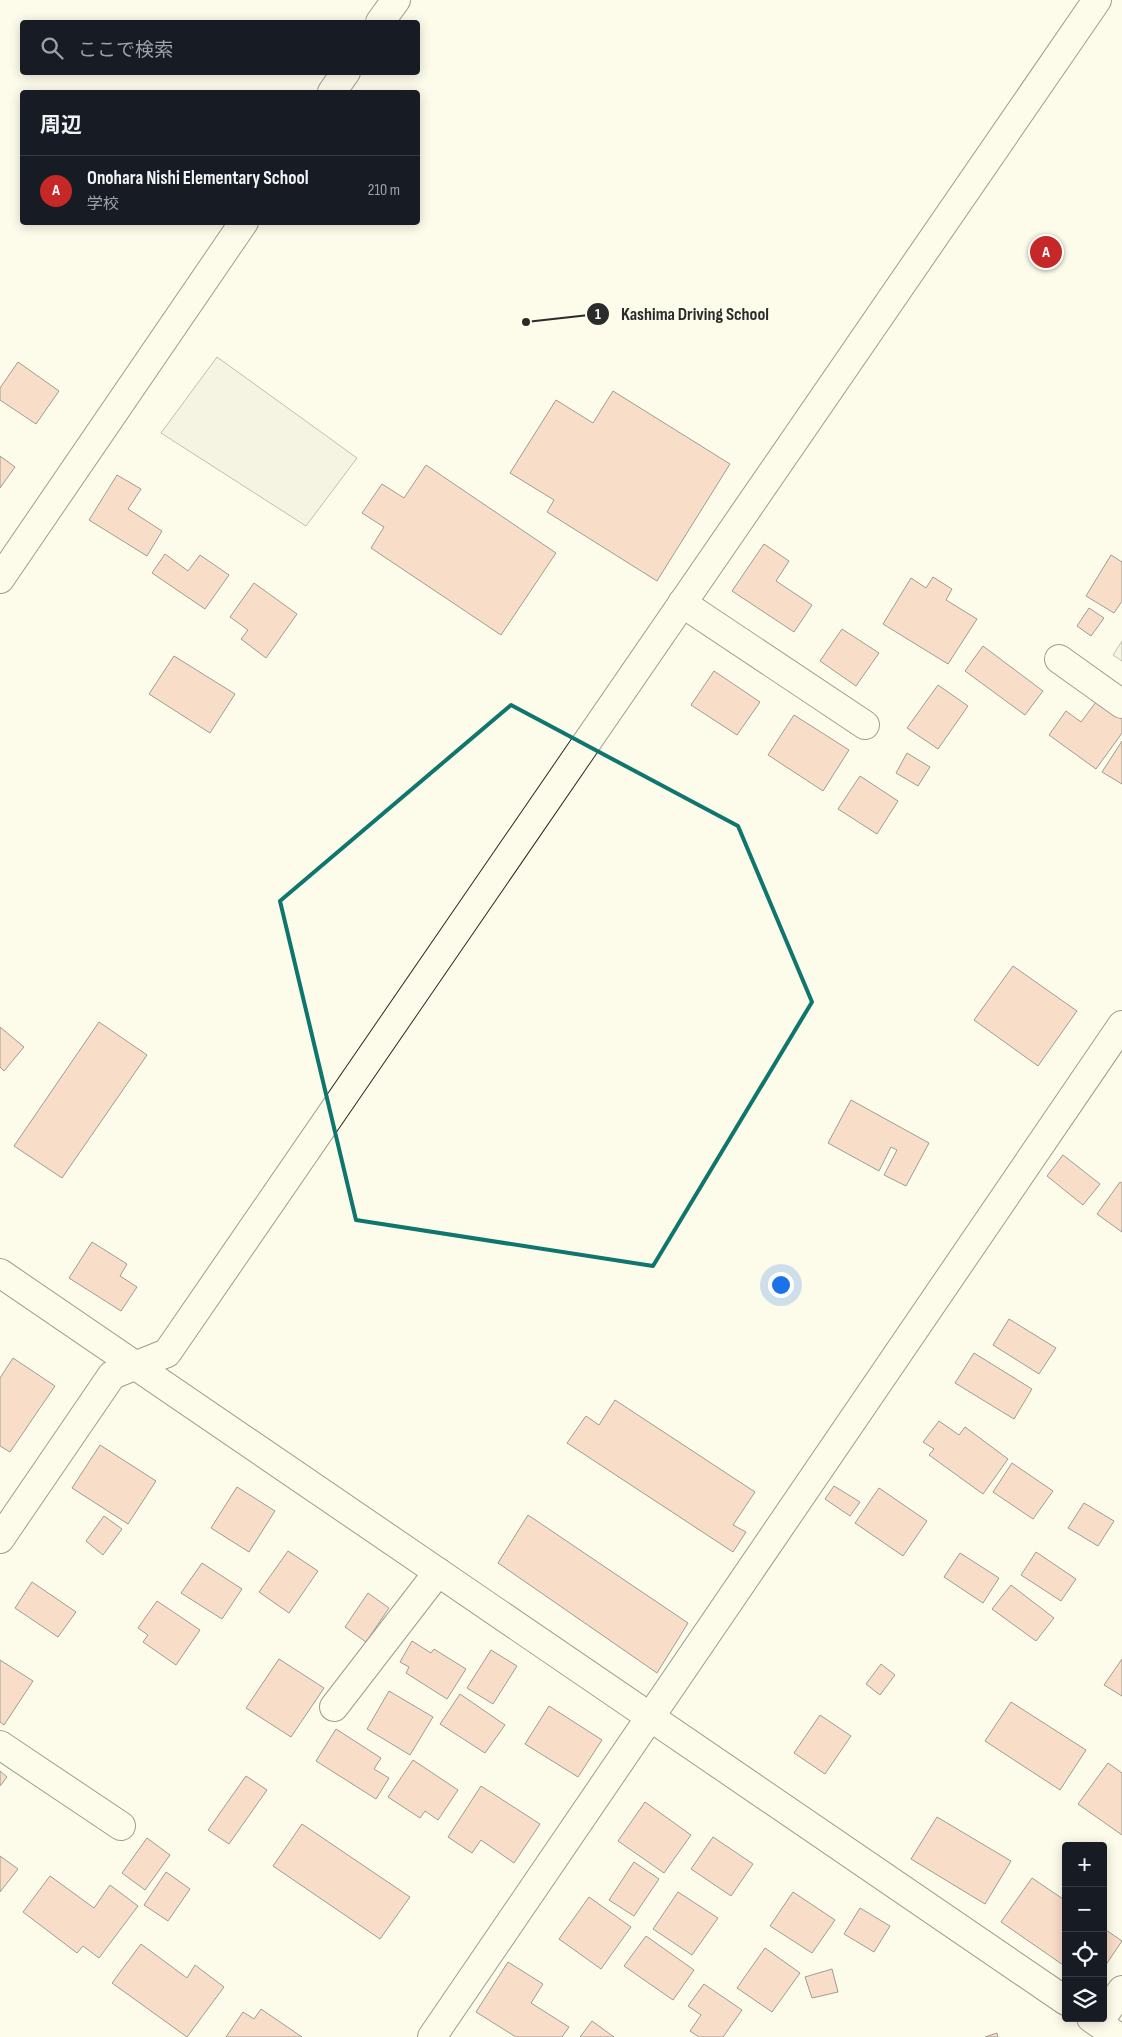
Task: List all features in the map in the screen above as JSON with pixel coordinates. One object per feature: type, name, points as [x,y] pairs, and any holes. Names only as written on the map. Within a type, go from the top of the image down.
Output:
[{"type":"street","points":[[381,20],[396,0]]},
{"type":"street","points":[[0,1539],[112,1375],[167,1353],[1097,0]]},
{"type":"street","points":[[333,90],[344,75]]},
{"type":"street","points":[[0,579],[242,225]]},
{"type":"street","points":[[682,603],[865,725]]},
{"type":"street","points":[[1059,659],[1122,704]]},
{"type":"street","points":[[432,2037],[1122,1025]]},
{"type":"street","points":[[0,1273],[1062,1998]]},
{"type":"street","points":[[334,1707],[438,1572]]},
{"type":"street","points":[[0,1745],[121,1826]]},
{"type":"street","points":[[1100,2025],[1122,1990]]},
{"type":"highlighted area","points":[[511,705],[738,826],[812,1002],[653,1266],[356,1220],[280,901]]},
{"type":"shaded area","points":[[217,357],[357,458],[306,526],[161,433]]},
{"type":"shaded area","points":[[1122,641],[1122,661],[1113,655]]},
{"type":"building","points":[[18,362],[59,391],[36,424],[0,400],[0,388]]},
{"type":"building","points":[[613,391],[730,464],[657,581],[547,512],[554,500],[510,473],[556,400],[593,423]]},
{"type":"building","points":[[0,456],[15,467],[0,488]]},
{"type":"building","points":[[426,465],[556,553],[501,635],[371,548],[384,527],[362,513],[382,484],[404,498]]},
{"type":"building","points":[[117,475],[141,489],[128,509],[162,531],[147,556],[89,520]]},
{"type":"building","points":[[764,544],[789,561],[776,581],[812,605],[794,632],[732,591]]},
{"type":"building","points":[[165,554],[188,571],[200,555],[229,575],[205,609],[152,573]]},
{"type":"building","points":[[1111,555],[1122,562],[1122,601],[1114,613],[1086,596]]},
{"type":"building","points":[[933,577],[952,589],[946,600],[977,619],[948,664],[883,624],[911,578],[926,588]]},
{"type":"building","points":[[254,583],[297,614],[266,658],[241,639],[248,630],[230,617]]},
{"type":"building","points":[[1089,608],[1104,618],[1091,636],[1077,626]]},
{"type":"building","points":[[842,629],[879,653],[856,686],[820,661]]},
{"type":"building","points":[[983,646],[1043,691],[1025,715],[965,671]]},
{"type":"building","points":[[174,656],[235,694],[210,733],[149,694]]},
{"type":"building","points":[[714,671],[760,702],[737,735],[691,705]]},
{"type":"building","points":[[938,685],[968,706],[938,749],[907,728]]},
{"type":"building","points":[[1099,698],[1122,715],[1122,733],[1096,769],[1049,735],[1066,711],[1081,722]]},
{"type":"building","points":[[794,715],[849,750],[823,791],[768,755]]},
{"type":"building","points":[[1122,741],[1122,784],[1102,772]]},
{"type":"building","points":[[907,753],[930,767],[918,786],[896,773]]},
{"type":"building","points":[[860,776],[898,801],[877,834],[838,809]]},
{"type":"building","points":[[1013,966],[1077,1011],[1038,1066],[974,1020]]},
{"type":"building","points":[[99,1022],[147,1055],[62,1178],[14,1146]]},
{"type":"building","points":[[0,1027],[24,1047],[4,1071],[0,1067]]},
{"type":"building","points":[[851,1100],[929,1143],[906,1186],[884,1175],[897,1150],[891,1147],[879,1171],[828,1143]]},
{"type":"building","points":[[1063,1155],[1100,1184],[1083,1205],[1047,1176]]},
{"type":"building","points":[[1120,1182],[1122,1183],[1122,1232],[1097,1214]]},
{"type":"building","points":[[92,1242],[127,1264],[120,1276],[137,1287],[121,1311],[69,1278]]},
{"type":"building","points":[[1009,1319],[1056,1348],[1039,1374],[993,1345]]},
{"type":"building","points":[[974,1353],[1032,1389],[1014,1419],[955,1383]]},
{"type":"building","points":[[13,1358],[55,1386],[10,1452],[0,1446],[0,1378]]},
{"type":"building","points":[[615,1400],[755,1492],[733,1525],[746,1532],[733,1552],[567,1443],[586,1416],[599,1425]]},
{"type":"building","points":[[939,1421],[959,1435],[965,1427],[1008,1459],[983,1494],[929,1455],[934,1449],[923,1442]]},
{"type":"building","points":[[100,1445],[156,1481],[128,1524],[72,1488]]},
{"type":"building","points":[[1012,1463],[1053,1491],[1033,1519],[993,1492]]},
{"type":"building","points":[[834,1486],[860,1502],[850,1516],[825,1499]]},
{"type":"building","points":[[237,1487],[275,1511],[249,1552],[211,1528]]},
{"type":"building","points":[[879,1488],[927,1521],[903,1556],[855,1523]]},
{"type":"building","points":[[1084,1503],[1114,1521],[1098,1546],[1068,1528]]},
{"type":"building","points":[[528,1515],[688,1623],[657,1673],[498,1563]]},
{"type":"building","points":[[104,1516],[122,1529],[103,1555],[86,1541]]},
{"type":"building","points":[[288,1551],[318,1571],[289,1613],[259,1592]]},
{"type":"building","points":[[1036,1552],[1076,1579],[1061,1601],[1021,1575]]},
{"type":"building","points":[[960,1553],[999,1578],[983,1603],[944,1577]]},
{"type":"building","points":[[202,1563],[242,1589],[222,1619],[181,1593]]},
{"type":"building","points":[[32,1582],[76,1612],[58,1637],[15,1608]]},
{"type":"building","points":[[1011,1585],[1054,1618],[1036,1641],[992,1609]]},
{"type":"building","points":[[368,1593],[389,1608],[366,1642],[345,1627]]},
{"type":"building","points":[[157,1601],[200,1630],[176,1665],[143,1642],[148,1635],[138,1628]]},
{"type":"building","points":[[412,1641],[431,1653],[434,1649],[466,1669],[447,1699],[406,1673],[409,1667],[400,1662]]},
{"type":"building","points":[[491,1650],[517,1666],[493,1704],[467,1688]]},
{"type":"building","points":[[279,1659],[324,1688],[291,1737],[246,1708]]},
{"type":"building","points":[[1122,1659],[1122,1696],[1104,1685]]},
{"type":"building","points":[[0,1660],[33,1681],[4,1725],[0,1722]]},
{"type":"building","points":[[881,1664],[895,1675],[880,1695],[866,1684]]},
{"type":"building","points":[[389,1691],[433,1717],[410,1755],[367,1729]]},
{"type":"building","points":[[460,1694],[505,1725],[485,1753],[440,1724]]},
{"type":"building","points":[[1011,1702],[1086,1750],[1060,1790],[985,1741]]},
{"type":"building","points":[[549,1706],[602,1740],[578,1777],[525,1744]]},
{"type":"building","points":[[820,1715],[851,1736],[825,1774],[794,1753]]},
{"type":"building","points":[[336,1729],[381,1758],[374,1769],[389,1778],[376,1799],[316,1761]]},
{"type":"building","points":[[413,1760],[458,1790],[438,1820],[425,1811],[420,1818],[388,1797]]},
{"type":"building","points":[[1108,1763],[1122,1773],[1122,1835],[1078,1804]]},
{"type":"building","points":[[0,1771],[7,1777],[0,1786]]},
{"type":"building","points":[[246,1776],[267,1790],[229,1844],[208,1830]]},
{"type":"building","points":[[481,1786],[540,1824],[514,1863],[481,1840],[472,1853],[448,1837]]},
{"type":"building","points":[[645,1802],[691,1835],[664,1873],[618,1841]]},
{"type":"building","points":[[937,1817],[1011,1861],[985,1904],[911,1859]]},
{"type":"building","points":[[302,1824],[410,1897],[380,1939],[273,1866]]},
{"type":"building","points":[[713,1837],[753,1864],[731,1896],[691,1869]]},
{"type":"building","points":[[147,1838],[170,1855],[145,1890],[122,1873]]},
{"type":"building","points":[[0,1856],[18,1869],[0,1892]]},
{"type":"building","points":[[634,1862],[659,1879],[634,1916],[609,1900]]},
{"type":"building","points":[[166,1872],[190,1889],[168,1921],[144,1905]]},
{"type":"building","points":[[50,1876],[94,1908],[110,1885],[138,1906],[99,1958],[83,1946],[77,1953],[23,1912]]},
{"type":"building","points":[[1032,1878],[1062,1898],[1062,1964],[1001,1922]]},
{"type":"building","points":[[678,1892],[718,1918],[692,1955],[653,1929]]},
{"type":"building","points":[[793,1892],[835,1920],[812,1953],[770,1926]]},
{"type":"building","points":[[589,1897],[631,1927],[601,1969],[559,1939]]},
{"type":"building","points":[[860,1908],[890,1926],[874,1952],[844,1934]]},
{"type":"building","points":[[1107,1931],[1122,1941],[1107,1963]]},
{"type":"building","points":[[646,1936],[694,1970],[673,2000],[624,1966]]},
{"type":"building","points":[[141,1944],[187,1978],[195,1965],[224,1987],[187,2037],[112,1983]]},
{"type":"building","points":[[765,1948],[800,1973],[772,2012],[737,1988]]},
{"type":"building","points":[[508,1962],[543,1984],[531,2003],[569,2027],[562,2037],[516,2037],[476,2012]]},
{"type":"building","points":[[832,1969],[838,1992],[812,1998],[805,1977]]},
{"type":"building","points":[[704,1984],[742,2010],[723,2037],[699,2037],[690,2031],[701,2015],[688,2006]]},
{"type":"building","points":[[261,2009],[302,2037],[226,2037],[243,2012],[254,2019]]},
{"type":"building","points":[[592,2021],[614,2037],[580,2037]]},
{"type":"building","points":[[997,2033],[998,2037],[985,2037]]},
{"type":"place","name":"Onohara Nishi Elementary School","points":[[1046,252]]},
{"type":"place","name":"Kashima Driving School","points":[[526,322]]}]
